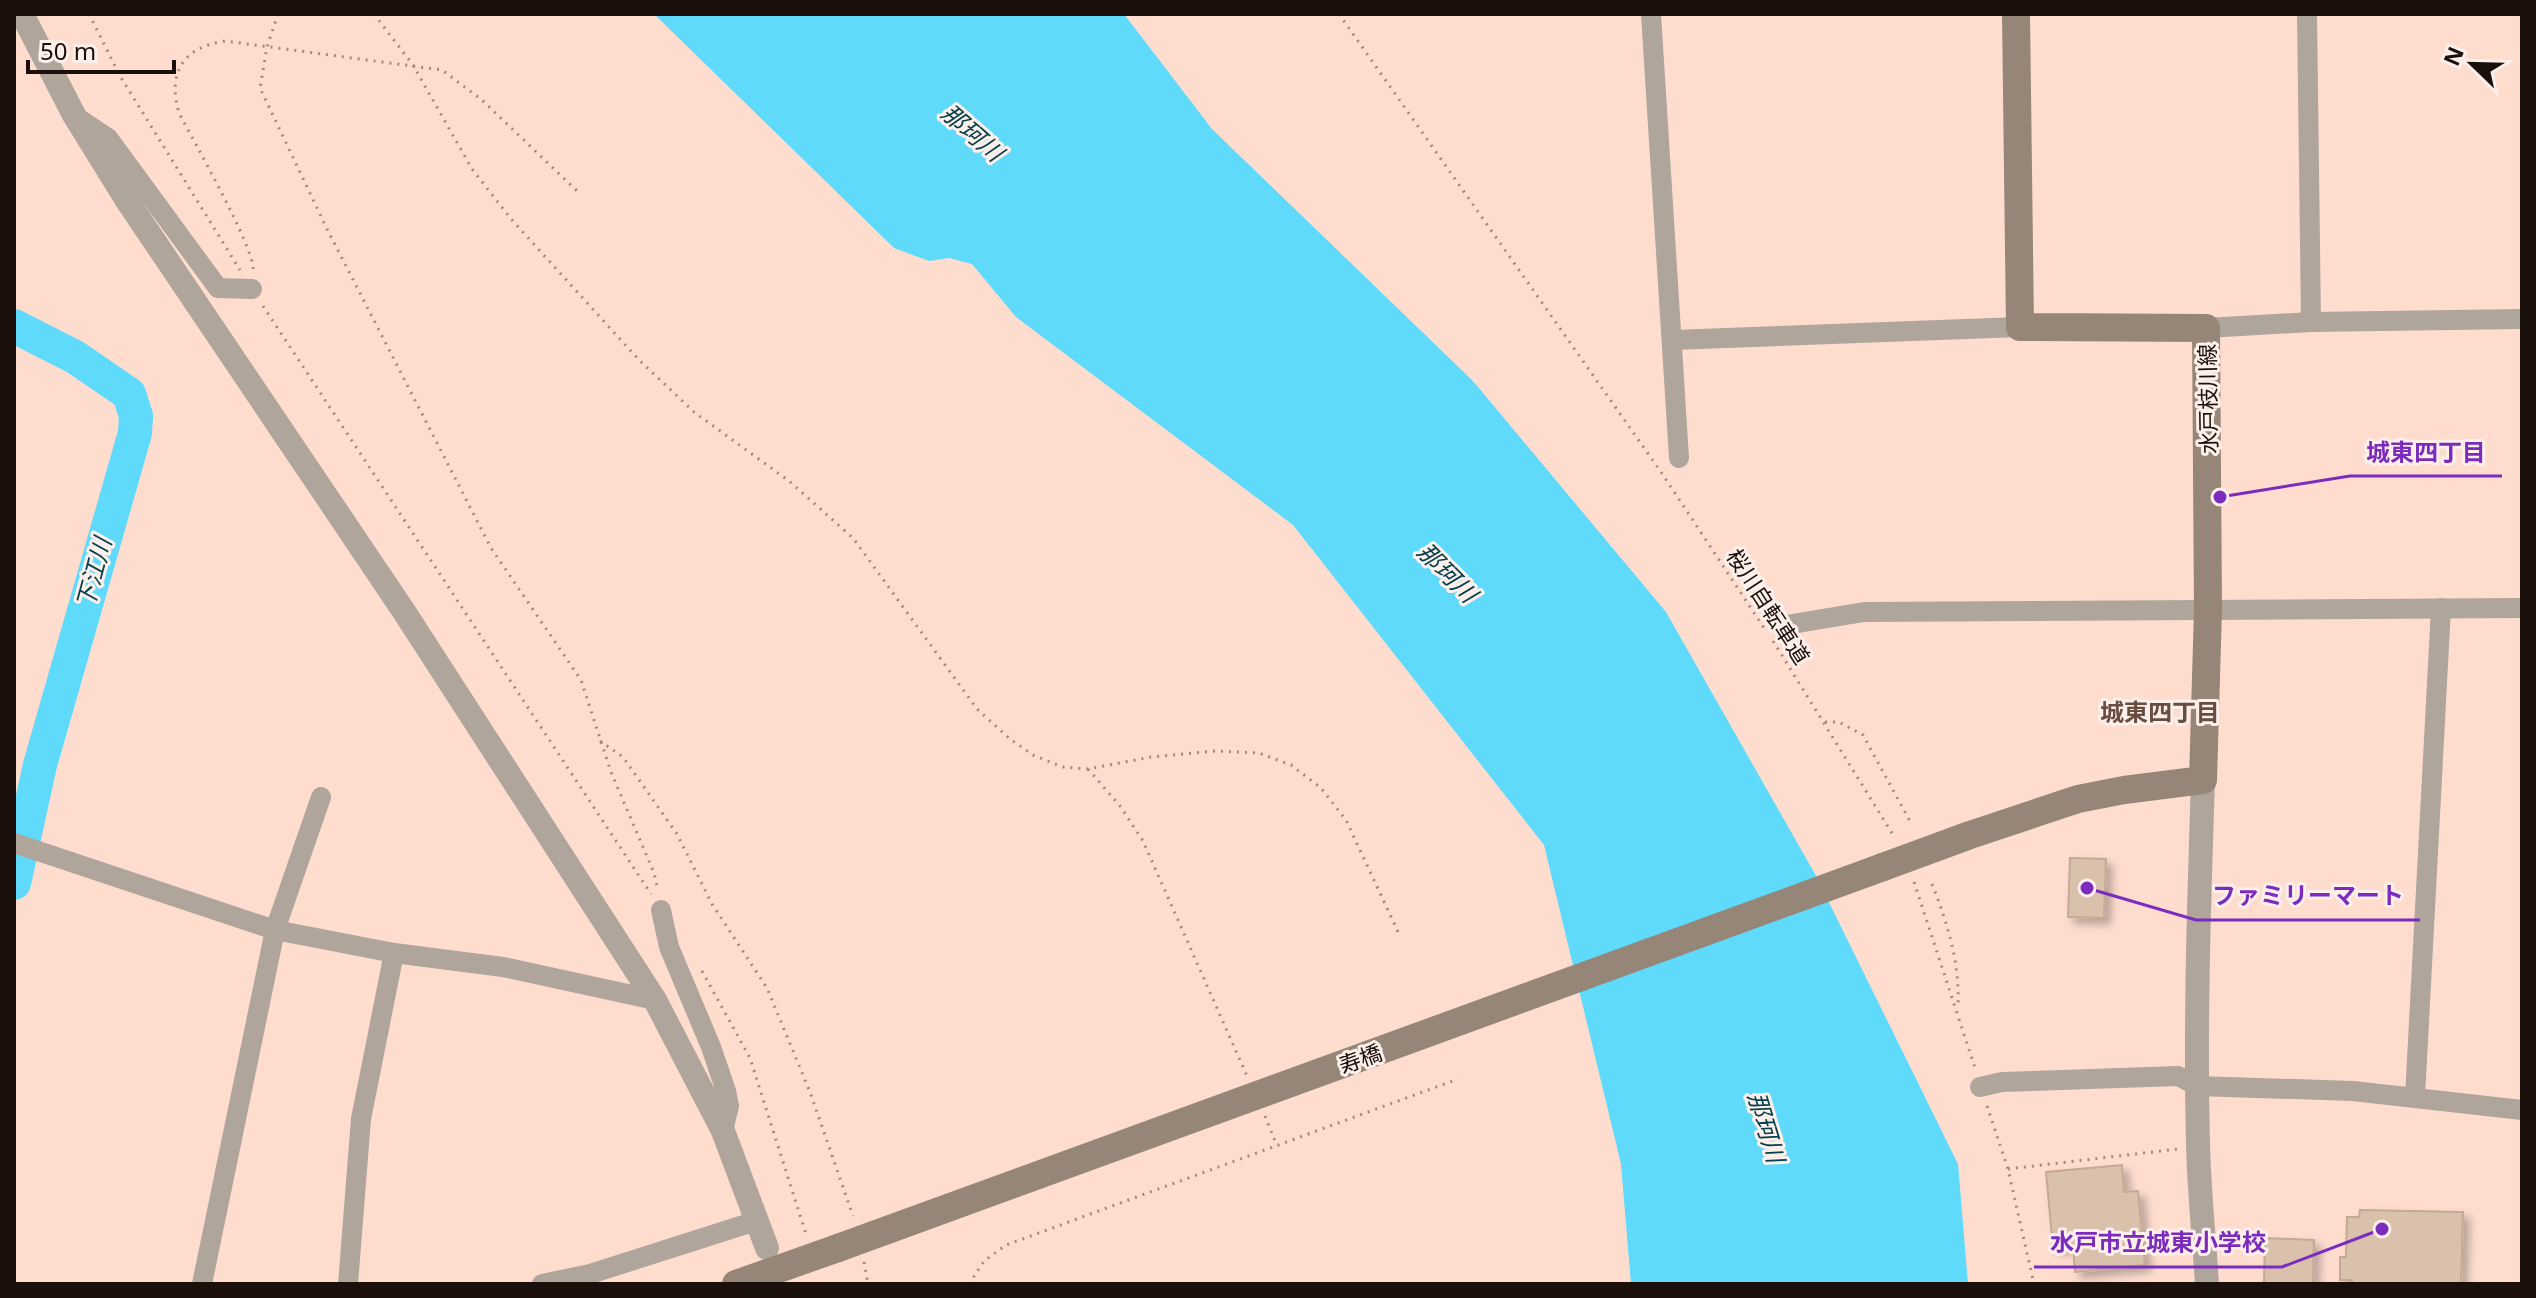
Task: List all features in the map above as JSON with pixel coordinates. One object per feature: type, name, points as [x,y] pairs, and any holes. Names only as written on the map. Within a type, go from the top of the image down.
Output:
[{"type":"main road","points":[[2016,14],[2020,327]]},
{"type":"main road","name":"水戸枝川線","points":[[2020,327],[2206,328],[2208,609],[2203,780]]},
{"type":"main road","points":[[1893,863],[2078,799],[2203,780]]},
{"type":"main road","name":"寿橋","points":[[842,1246],[1893,863]]},
{"type":"main road","points":[[736,1284],[842,1246]]},
{"type":"street","points":[[22,14],[74,115],[184,287],[403,610],[655,1000],[723,1131],[767,1248]]},
{"type":"street","points":[[1651,14],[1679,458]]},
{"type":"street","points":[[2307,14],[2311,322]]},
{"type":"street","points":[[74,115],[108,138],[218,288],[252,289]]},
{"type":"street","points":[[2206,328],[2311,322],[2522,319]]},
{"type":"street","points":[[1673,340],[2020,327]]},
{"type":"street","points":[[2415,1097],[2441,608]]},
{"type":"street","points":[[1786,625],[1864,612],[2522,608]]},
{"type":"street","points":[[2203,780],[2197,962],[2197,1086],[2207,1284]]},
{"type":"street","points":[[202,1284],[275,930],[321,797]]},
{"type":"street","points":[[14,843],[275,930],[394,953],[503,967],[655,1000]]},
{"type":"street","points":[[661,910],[669,947],[726,1091],[729,1106],[723,1131]]},
{"type":"street","points":[[348,1284],[361,1119],[394,953]]},
{"type":"street","points":[[1980,1087],[2002,1082],[2178,1076],[2197,1086],[2353,1091],[2522,1110]]},
{"type":"street","points":[[542,1284],[590,1274],[756,1221]]},
{"type":"path","points":[[89,14],[120,76],[252,289],[661,910]]},
{"type":"path","points":[[278,14],[267,47],[260,88],[327,229],[491,548],[581,680],[600,741],[654,873],[661,910]]},
{"type":"path","points":[[374,14],[413,65],[481,181],[511,219],[639,360],[694,412],[789,481],[853,538],[977,709],[1010,739],[1033,755],[1063,767],[1088,769],[1151,757],[1215,751],[1259,753],[1291,765],[1321,788],[1346,820],[1400,936]]},
{"type":"path","name":"桜川自転車道","points":[[1339,14],[1661,472],[1824,722],[1898,843],[1893,863],[1912,876],[1958,1011],[2008,1169],[2034,1284]]},
{"type":"path","points":[[252,289],[253,261],[179,113],[173,92],[177,70],[204,44],[225,41],[442,70],[482,100],[577,191]]},
{"type":"path","points":[[1824,722],[1839,722],[1863,735],[1912,825]]},
{"type":"path","points":[[600,741],[623,757],[677,834],[712,904],[767,988],[810,1092],[842,1246]]},
{"type":"path","points":[[1088,769],[1120,806],[1143,841],[1248,1078]]},
{"type":"path","points":[[1932,884],[1949,928],[1960,979],[1958,1011]]},
{"type":"path","points":[[696,962],[750,1058],[842,1246],[868,1284]]},
{"type":"path","points":[[969,1284],[984,1261],[1006,1245],[1458,1079]]},
{"type":"path","points":[[1260,1105],[1277,1146]]},
{"type":"path","points":[[2008,1169],[2198,1147]]},
{"type":"water","name":"那珂川","points":[[654,14],[1124,14],[1212,129],[1473,381],[1666,612],[1815,874],[1958,1164],[1968,1284],[1631,1284],[1621,1164],[1544,845],[1293,525],[1016,317],[972,264],[949,258],[929,261],[894,248]]},
{"type":"building","points":[[2070,858],[2106,859],[2104,918],[2068,917]]},
{"type":"building","points":[[2122,1165],[2124,1192],[2138,1191],[2145,1265],[2075,1272],[2073,1246],[2053,1248],[2046,1172]]},
{"type":"building","points":[[2360,1210],[2463,1212],[2461,1284],[2352,1284],[2352,1280],[2340,1280],[2340,1257],[2346,1257],[2347,1217],[2359,1217]]},
{"type":"building","points":[[2265,1238],[2314,1240],[2313,1284],[2264,1284]]},
{"type":"waterway","name":"下江川","points":[[14,326],[75,357],[129,394],[136,416],[135,433],[40,765],[14,883]]},
{"type":"place","name":"城東四丁目","points":[[2220,497]]},
{"type":"place","name":"ファミリーマート","points":[[2087,888]]},
{"type":"place","name":"水戸市立城東小学校","points":[[2382,1229]]},
{"type":"district","name":"城東四丁目","points":[[2160,711]]}]
